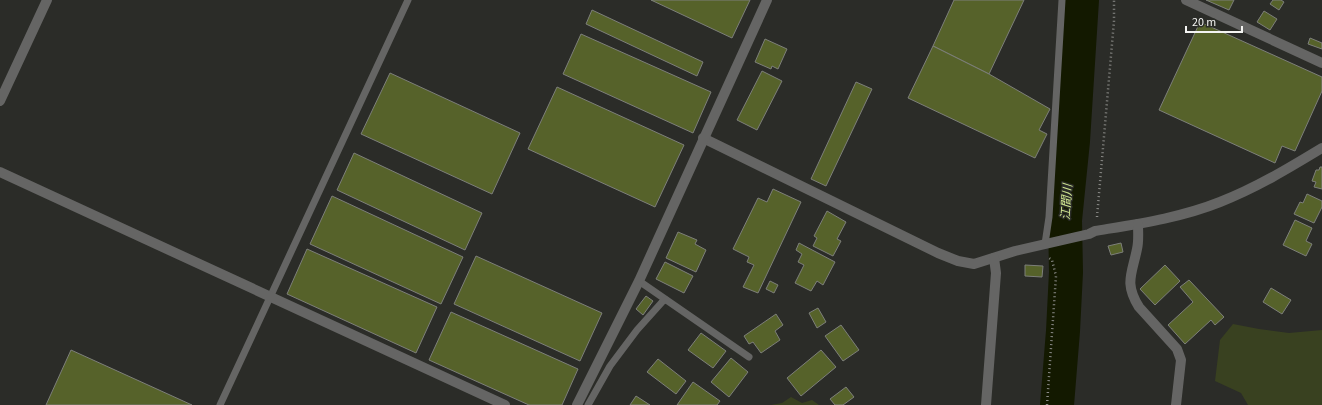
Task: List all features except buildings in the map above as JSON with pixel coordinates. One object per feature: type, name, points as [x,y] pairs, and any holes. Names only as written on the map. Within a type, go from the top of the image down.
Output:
[{"type":"street","points":[[0,101],[47,0]]},
{"type":"street","points":[[577,405],[638,281],[767,0]]},
{"type":"street","points":[[1186,0],[1322,63]]},
{"type":"street","points":[[703,138],[938,253],[958,261],[974,264],[1055,241],[1192,212],[1220,202],[1263,182],[1322,148]]},
{"type":"street","points":[[0,172],[505,405]]},
{"type":"street","points":[[1138,224],[1138,247],[1131,272],[1130,288],[1134,299],[1139,306],[1177,349],[1181,360],[1176,405]]},
{"type":"street","points":[[986,405],[996,273],[994,258]]},
{"type":"lane","points":[[220,405],[408,0]]},
{"type":"lane","points":[[1045,244],[1049,217],[1062,0]]},
{"type":"lane","points":[[638,281],[749,357]]},
{"type":"lane","points":[[588,405],[610,366],[662,300],[666,300]]},
{"type":"path","points":[[1092,233],[1114,21],[1114,0]]},
{"type":"path","points":[[1045,244],[1048,257],[1052,260],[1056,276],[1048,405]]},
{"type":"green space","points":[[1233,324],[1289,333],[1322,330],[1322,405],[1248,405],[1241,393],[1215,381],[1220,340]]},
{"type":"green space","points":[[791,397],[802,403],[812,400],[819,405],[771,405],[782,403]]},
{"type":"waterway","name":"江間川","points":[[1057,405],[1066,272],[1065,220],[1073,141],[1082,0]]}]
